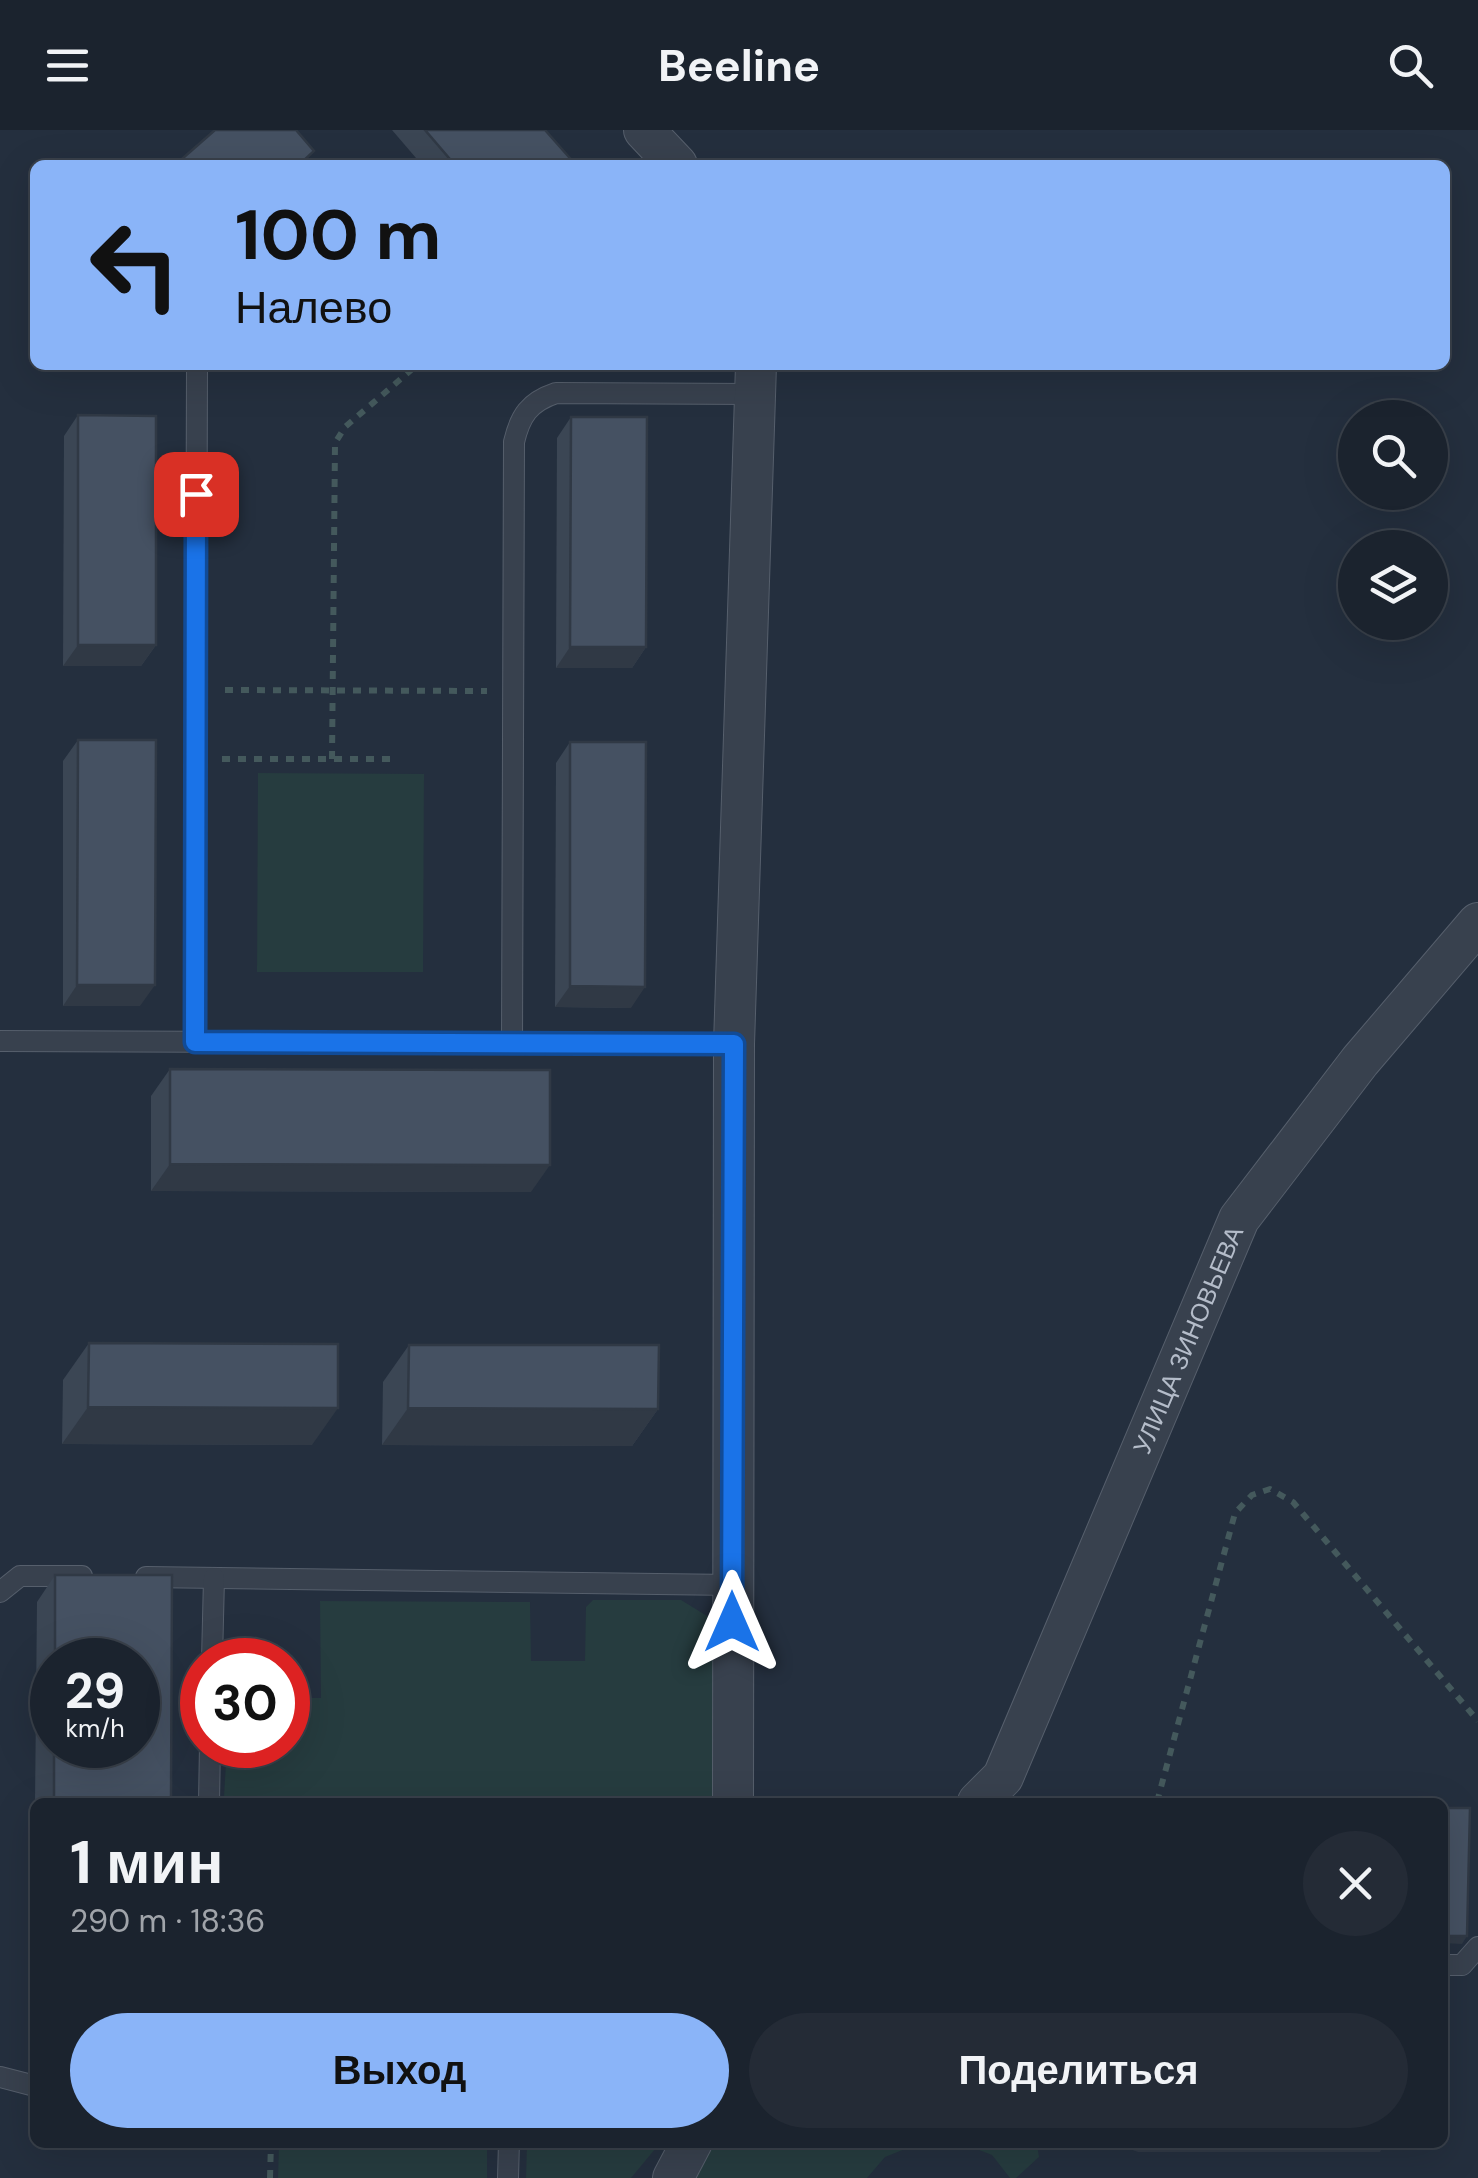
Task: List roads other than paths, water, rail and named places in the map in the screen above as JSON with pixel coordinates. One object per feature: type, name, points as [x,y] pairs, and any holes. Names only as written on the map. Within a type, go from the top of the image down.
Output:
[{"type":"street","points":[[644,130],[672,160]]},
{"type":"street","points":[[732,1798],[734,1044],[754,380]]},
{"type":"street","name":"УЛИЦА ЗИНОВЬЕВА","points":[[982,1798],[1003,1777],[1239,1218],[1360,1062],[1478,923]]},
{"type":"street","points":[[673,2178],[689,2148]]},
{"type":"lane","points":[[195,1042],[196,370]]},
{"type":"lane","points":[[512,1043],[514,442],[519,421],[540,398],[556,393],[754,380]]},
{"type":"lane","points":[[0,1042],[734,1044]]},
{"type":"lane","points":[[0,1592],[20,1576],[732,1585]]},
{"type":"lane","points":[[213,1638],[214,1578]]},
{"type":"lane","points":[[209,1798],[210,1768]]},
{"type":"lane","points":[[1448,1964],[1462,1965],[1478,1947]]},
{"type":"lane","points":[[0,2077],[30,2085]]},
{"type":"lane","points":[[508,2178],[509,2148]]}]
